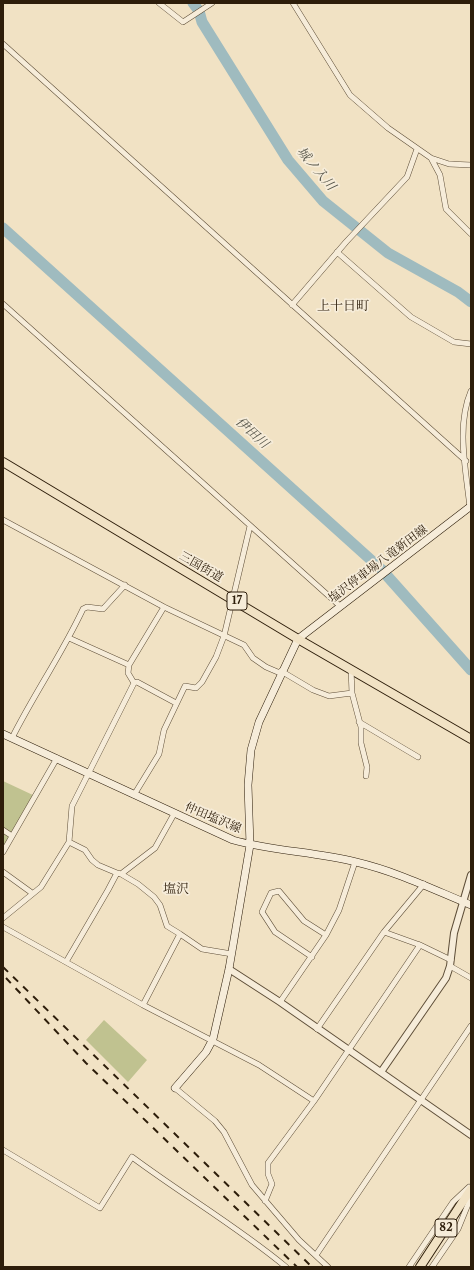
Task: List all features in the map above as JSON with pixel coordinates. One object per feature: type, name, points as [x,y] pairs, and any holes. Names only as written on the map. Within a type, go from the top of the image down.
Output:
[{"type":"main road","name":"三国街道","points":[[3,462],[232,598],[298,639],[471,739]]},
{"type":"main road","name":"塩沢停車場八竜新田線","points":[[298,639],[340,606],[377,580],[470,507]]},
{"type":"main road","points":[[175,1088],[206,1052],[213,1039],[232,954],[250,845],[248,785],[251,750],[259,722],[281,672],[298,639]]},
{"type":"main road","name":"仲田塩沢線","points":[[3,734],[57,758],[88,775],[233,840],[250,845],[304,852],[355,862],[388,871],[424,884],[471,905]]},
{"type":"main road","name":"82","points":[[420,1267],[471,1189]]},
{"type":"street","points":[[159,3],[183,22],[212,3]]},
{"type":"street","points":[[293,3],[350,95],[388,128],[431,158],[449,164],[471,165]]},
{"type":"street","points":[[3,44],[292,306],[466,461]]},
{"type":"street","points":[[292,306],[346,242],[407,177],[417,149]]},
{"type":"street","points":[[431,158],[440,175],[446,209],[471,234]]},
{"type":"street","points":[[338,252],[411,317],[454,342],[471,344]]},
{"type":"street","points":[[3,304],[340,606]]},
{"type":"street","points":[[470,507],[463,437],[467,400],[471,391]]},
{"type":"street","points":[[3,520],[164,607],[244,645],[253,658],[266,667],[281,672],[313,690],[329,696],[352,693]]},
{"type":"street","points":[[134,795],[159,754],[164,730],[185,686],[196,688],[202,682],[216,657],[224,636],[250,526]]},
{"type":"street","points":[[12,738],[36,693],[49,674],[69,638],[83,609],[86,607],[103,610],[125,586]]},
{"type":"street","points":[[134,683],[128,673],[129,665],[164,607]]},
{"type":"street","points":[[69,638],[129,665]]},
{"type":"street","points":[[351,670],[352,693],[359,722],[361,743],[367,764],[366,776]]},
{"type":"street","points":[[134,683],[137,682],[176,704]]},
{"type":"street","points":[[3,918],[41,887],[69,842],[72,806],[134,683]]},
{"type":"street","points":[[359,722],[418,757]]},
{"type":"street","points":[[3,852],[57,758]]},
{"type":"street","points":[[66,962],[119,873],[155,848],[174,814]]},
{"type":"street","points":[[3,830],[12,836]]},
{"type":"street","points":[[69,842],[85,850],[92,860],[98,865],[119,873],[138,884],[154,897],[160,905],[167,926],[202,949],[232,954]]},
{"type":"street","points":[[280,1002],[326,935],[339,910],[355,862]]},
{"type":"street","points":[[3,872],[32,893]]},
{"type":"street","points":[[381,1072],[446,978],[451,963],[454,934],[471,875]]},
{"type":"street","points":[[317,1029],[384,932],[424,884]]},
{"type":"street","points":[[312,957],[275,932],[262,912],[271,893],[279,891],[304,921],[326,935]]},
{"type":"street","points":[[3,927],[142,1005],[194,1032],[213,1039],[278,1076],[314,1101]]},
{"type":"street","points":[[384,932],[420,945],[451,963],[471,978]]},
{"type":"street","points":[[142,1005],[180,934]]},
{"type":"street","points":[[265,1201],[272,1184],[268,1174],[268,1163],[314,1101],[420,945]]},
{"type":"street","points":[[229,969],[280,1002],[348,1051],[381,1072],[471,1135]]},
{"type":"street","points":[[316,1255],[422,1101],[471,1026]]},
{"type":"street","points":[[465,1036],[471,1040]]},
{"type":"street","points":[[175,1088],[215,1122],[224,1132],[245,1174],[265,1201],[299,1240],[328,1267]]},
{"type":"street","points":[[3,1150],[100,1208],[132,1157],[162,1180],[258,1244],[286,1267]]},
{"type":"street","points":[[409,1267],[454,1202],[471,1185]]},
{"type":"street","points":[[432,1267],[458,1229],[471,1197]]},
{"type":"green space","points":[[3,781],[35,796],[3,852]]},
{"type":"green space","points":[[104,1020],[147,1060],[128,1082],[86,1040]]},
{"type":"waterway","name":"城ノ入川","points":[[193,3],[199,11],[202,22],[288,160],[323,201],[388,253],[458,292],[471,302]]},
{"type":"waterway","name":"伊田川","points":[[3,228],[381,569],[471,670]]},
{"type":"railway","points":[[3,967],[312,1267]]},
{"type":"railway","points":[[6,978],[86,1063],[297,1267]]},
{"type":"district","name":"上十日町","points":[[343,306]]},
{"type":"district","name":"塩沢","points":[[176,889]]}]
